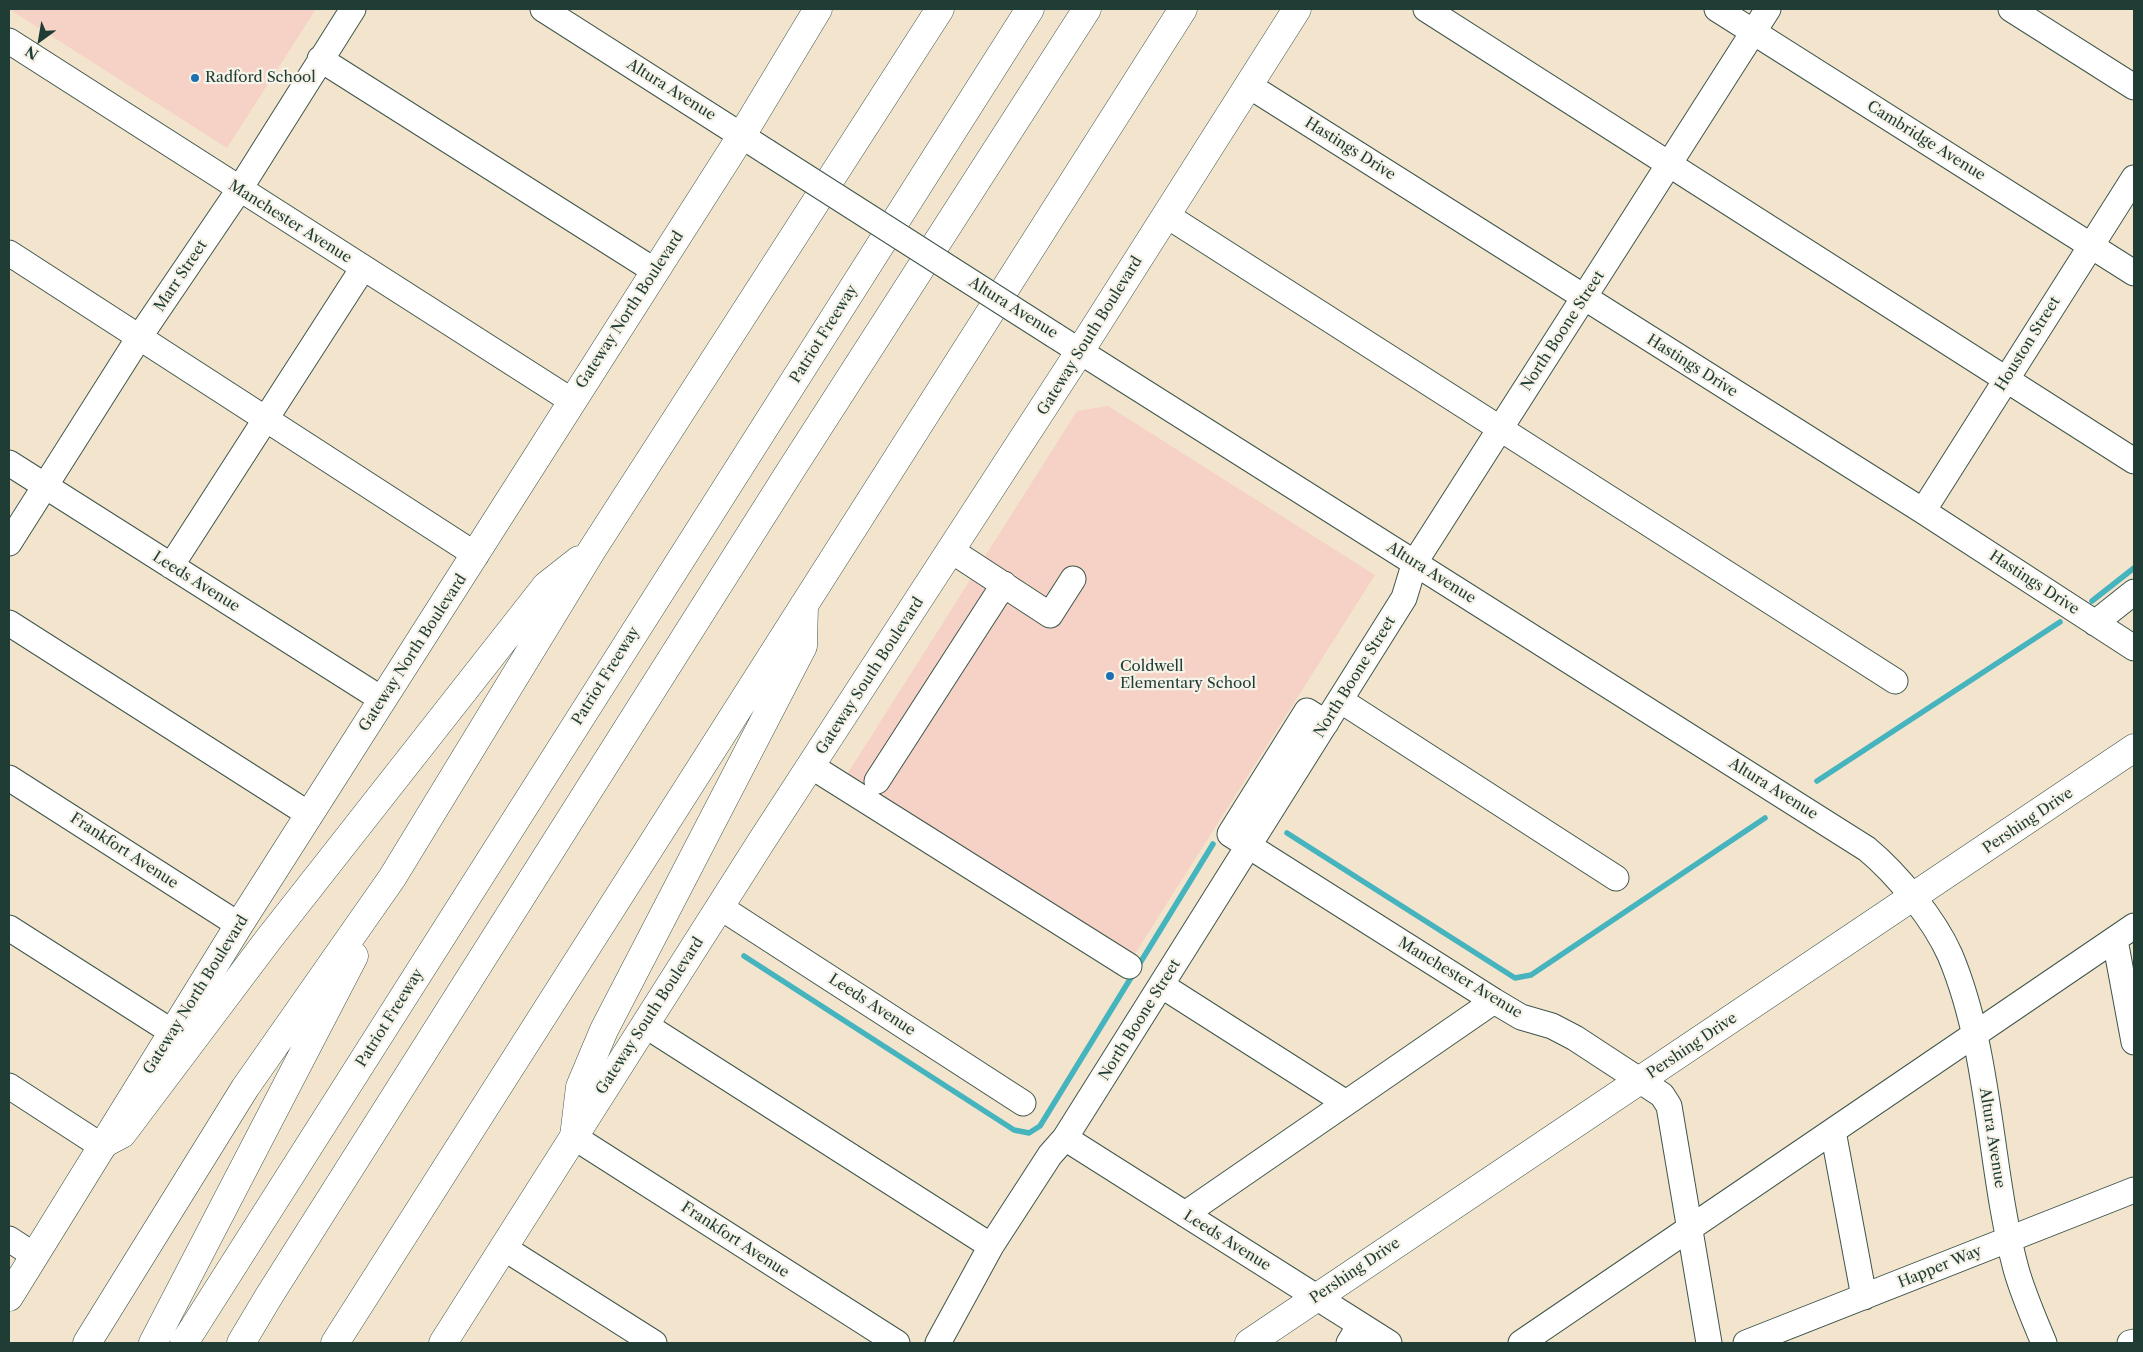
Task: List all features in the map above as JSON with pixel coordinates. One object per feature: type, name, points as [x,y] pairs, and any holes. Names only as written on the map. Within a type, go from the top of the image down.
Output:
[{"type":"main road","name":"Gateway North Boulevard","points":[[9,1297],[239,925],[742,135],[818,9]]},
{"type":"main road","points":[[87,1343],[245,1088],[392,878],[592,550],[940,9]]},
{"type":"main road","name":"Patriot Freeway","points":[[184,1343],[1030,9]]},
{"type":"main road","points":[[241,1343],[274,1287],[789,473],[1087,9]]},
{"type":"main road","points":[[335,1343],[1183,9]]},
{"type":"main road","name":"Gateway South Boulevard","points":[[443,1343],[720,907],[1080,352],[1297,9]]},
{"type":"main road","points":[[105,1144],[122,1134],[268,940],[546,586],[592,550]]},
{"type":"main road","points":[[574,1137],[580,1087],[604,1030],[803,646],[804,605]]},
{"type":"main road","name":"Pershing Drive","points":[[1249,1343],[1641,1079],[1913,899],[2134,748]]},
{"type":"main road","points":[[153,1343],[322,1021],[392,878]]},
{"type":"street","name":"Marr Street","points":[[9,543],[140,336],[239,190],[353,9]]},
{"type":"street","name":"Altura Avenue","points":[[543,9],[1080,352],[1867,849],[1890,868],[1913,899],[1949,955],[1974,1034],[2010,1239],[2022,1286],[2044,1343]]},
{"type":"street","points":[[1426,9],[2134,461]]},
{"type":"street","name":"Cambridge Avenue","points":[[1717,9],[2134,273]]},
{"type":"street","name":"North Boone Street","points":[[938,1343],[991,1246],[1050,1155],[1065,1138],[1404,598],[1415,562],[1768,9]]},
{"type":"street","points":[[2011,9],[2134,87]]},
{"type":"street","name":"Manchester Avenue","points":[[9,41],[239,190],[572,401]]},
{"type":"street","points":[[320,59],[655,271]]},
{"type":"street","name":"Hastings Drive","points":[[1248,85],[1923,511],[2134,648]]},
{"type":"street","name":"Houston Street","points":[[1923,511],[2134,178]]},
{"type":"street","points":[[1166,215],[1895,681]]},
{"type":"street","points":[[9,253],[476,555]]},
{"type":"street","points":[[171,566],[363,268]]},
{"type":"street","name":"Leeds Avenue","points":[[9,463],[383,700]]},
{"type":"street","points":[[952,551],[1050,615],[1073,579]]},
{"type":"street","points":[[877,781],[1004,584]]},
{"type":"street","points":[[2095,623],[2134,592]]},
{"type":"street","points":[[9,623],[310,815]]},
{"type":"street","points":[[1340,700],[1616,878]]},
{"type":"street","points":[[812,766],[1129,966]]},
{"type":"street","name":"Frankfort Avenue","points":[[9,778],[239,925]]},
{"type":"street","name":"Manchester Avenue","points":[[1250,846],[1494,1002],[1521,1017],[1552,1026],[1575,1038],[1641,1079],[1662,1095],[1669,1106],[1710,1343]]},
{"type":"street","name":"Leeds Avenue","points":[[720,907],[1023,1103]]},
{"type":"street","points":[[9,928],[172,1032]]},
{"type":"street","points":[[1521,1343],[2125,933],[2134,1042]]},
{"type":"street","points":[[1161,986],[1346,1103]]},
{"type":"street","points":[[1185,1214],[1494,1002]]},
{"type":"street","points":[[645,1025],[991,1246]]},
{"type":"street","points":[[9,1086],[105,1144]]},
{"type":"street","points":[[1833,1131],[1864,1297]]},
{"type":"street","name":"Frankfort Avenue","points":[[574,1137],[897,1343]]},
{"type":"street","name":"Leeds Avenue","points":[[1065,1138],[1316,1297],[1354,1334],[1389,1343]]},
{"type":"street","name":"Happer Way","points":[[1746,1343],[2134,1190]]},
{"type":"street","points":[[9,1240],[35,1256]]},
{"type":"street","points":[[504,1248],[654,1343]]},
{"type":"street","points":[[2130,1343],[2134,1342]]},
{"type":"shaded area","name":"Radford School","points":[[9,9],[316,9],[227,148]]},
{"type":"shaded area","name":"Coldwell Elementary School","points":[[1108,406],[1375,575],[1133,957],[846,776],[1077,411]]},
{"type":"waterway","points":[[2092,601],[2134,568]]},
{"type":"waterway","points":[[1817,781],[2060,622]]},
{"type":"waterway","points":[[1287,833],[1515,978],[1531,975],[1765,818]]},
{"type":"waterway","points":[[744,956],[1014,1130],[1029,1133],[1040,1126],[1213,844]]},
{"type":"place","name":"Radford School","points":[[195,78]]},
{"type":"place","name":"Coldwell Elementary School","points":[[1110,676]]}]
